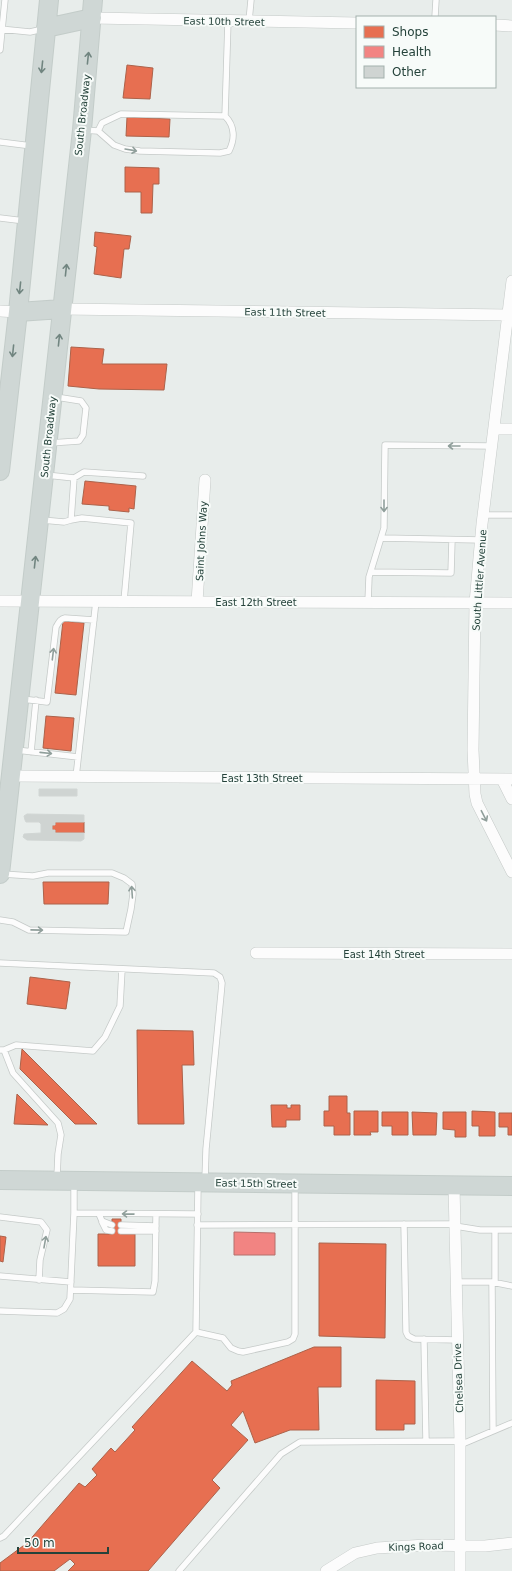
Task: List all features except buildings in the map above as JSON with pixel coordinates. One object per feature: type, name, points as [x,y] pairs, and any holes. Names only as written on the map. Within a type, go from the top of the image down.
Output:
[{"type":"main road","points":[[0,471],[5,380],[18,312],[49,0]]},
{"type":"main road","name":"South Broadway","points":[[0,874],[6,776],[23,751],[28,700],[31,601],[39,520],[62,309],[90,131],[93,0]]},
{"type":"main road","points":[[46,28],[92,18]]},
{"type":"main road","points":[[18,312],[62,309]]},
{"type":"main road","name":"East 15th Street","points":[[0,1180],[512,1186]]},
{"type":"street","name":"East 10th Street","points":[[92,18],[356,23]]},
{"type":"street","points":[[496,25],[512,26]]},
{"type":"street","name":"South Littler Avenue","points":[[512,281],[481,540],[476,603],[474,750],[477,804],[512,872]]},
{"type":"street","name":"East 11th Street","points":[[62,309],[508,314]]},
{"type":"street","points":[[0,311],[18,312]]},
{"type":"street","points":[[495,429],[512,429]]},
{"type":"street","name":"Saint Johns Way","points":[[197,602],[205,480]]},
{"type":"street","name":"East 12th Street","points":[[0,601],[512,603]]},
{"type":"street","name":"East 13th Street","points":[[6,776],[507,778]]},
{"type":"street","points":[[507,778],[512,799]]},
{"type":"street","name":"East 14th Street","points":[[256,953],[512,954]]},
{"type":"street","name":"Chelsea Drive","points":[[454,1186],[460,1443],[460,1571]]},
{"type":"street","name":"Kings Road","points":[[326,1571],[355,1553],[377,1548],[426,1545],[485,1546],[512,1543]]},
{"type":"lane","points":[[0,50],[5,0]]},
{"type":"lane","points":[[249,21],[251,0]]},
{"type":"lane","points":[[435,16],[436,0]]},
{"type":"lane","points":[[225,116],[228,21]]},
{"type":"lane","points":[[1,30],[30,32],[46,28]]},
{"type":"lane","points":[[120,114],[225,116],[231,122],[233,130],[233,143],[229,151],[220,153],[140,151],[125,149],[114,145],[90,131],[120,114]]},
{"type":"lane","points":[[0,142],[34,146]]},
{"type":"lane","points":[[0,218],[27,221]]},
{"type":"lane","points":[[48,443],[79,441],[83,435],[86,408],[81,401],[53,397]]},
{"type":"lane","points":[[368,602],[369,577],[384,528],[385,445],[493,446]]},
{"type":"lane","points":[[44,475],[74,478],[84,472],[143,476]]},
{"type":"lane","points":[[71,520],[74,478]]},
{"type":"lane","points":[[484,515],[512,515]]},
{"type":"lane","points":[[39,520],[64,522],[82,518],[131,523],[124,601]]},
{"type":"lane","points":[[382,538],[481,540]]},
{"type":"lane","points":[[371,572],[451,573],[452,540]]},
{"type":"lane","points":[[76,777],[96,601]]},
{"type":"lane","points":[[28,700],[47,702],[56,627],[59,621],[62,618],[94,620]]},
{"type":"lane","points":[[23,751],[78,757]]},
{"type":"lane","points":[[0,874],[33,876],[48,873],[112,873],[124,878],[132,884],[133,894],[126,932],[29,930],[13,922],[0,920]]},
{"type":"lane","points":[[0,962],[214,973],[220,977],[222,983],[206,1149],[198,1214],[196,1332],[0,1538]]},
{"type":"lane","points":[[0,1311],[57,1313],[64,1309],[70,1299],[71,1290],[74,1212],[58,1154],[61,1135],[58,1123],[12,1073],[2,1050],[16,1045],[93,1051],[104,1038],[120,1006],[122,969]]},
{"type":"lane","points":[[196,1332],[223,1338],[231,1348],[238,1351],[250,1350],[292,1340],[295,1334],[295,1184]]},
{"type":"lane","points":[[74,1212],[156,1215],[198,1214]]},
{"type":"lane","points":[[100,1214],[102,1221],[112,1228]]},
{"type":"lane","points":[[71,1290],[153,1292],[155,1281],[156,1215]]},
{"type":"lane","points":[[0,1217],[41,1222],[45,1226],[47,1230],[40,1260],[39,1280]]},
{"type":"lane","points":[[198,1225],[404,1224],[455,1225],[480,1230],[512,1230]]},
{"type":"lane","points":[[404,1224],[406,1332],[408,1336],[414,1339],[457,1340]]},
{"type":"lane","points":[[121,1228],[156,1228]]},
{"type":"lane","points":[[493,1431],[495,1230]]},
{"type":"lane","points":[[0,1276],[71,1282]]},
{"type":"lane","points":[[456,1282],[494,1282],[512,1286]]},
{"type":"lane","points":[[424,1339],[426,1441]]},
{"type":"lane","points":[[178,1571],[281,1454],[300,1442],[426,1441],[460,1443],[512,1423]]}]
